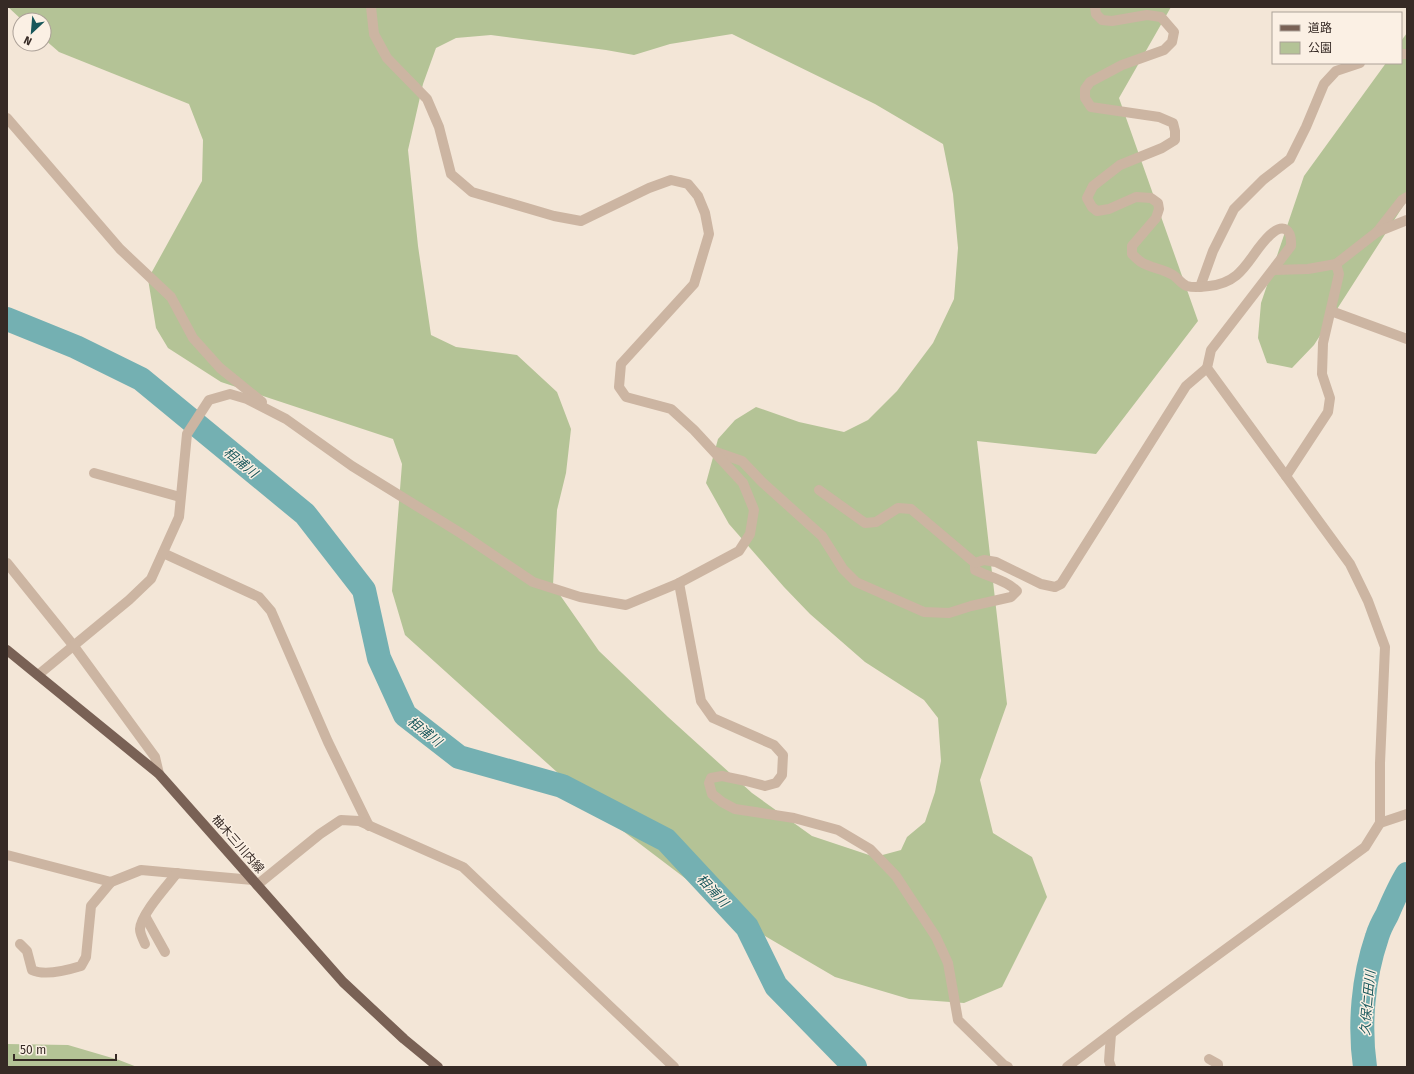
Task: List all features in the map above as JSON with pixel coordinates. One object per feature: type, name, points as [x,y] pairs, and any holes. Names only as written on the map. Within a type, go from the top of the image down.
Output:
[{"type":"main road","name":"柚木三川内線","points":[[7,650],[159,774],[342,982],[438,1067]]},
{"type":"street","points":[[38,675],[129,600],[151,579],[179,517],[187,434],[210,400],[230,394],[247,399],[286,419],[352,466],[462,534],[533,582],[580,597],[626,605],[679,583],[739,551],[750,534],[754,510],[743,483],[694,430],[671,409],[626,397],[619,387],[621,364],[694,284],[709,234],[705,213],[698,196],[688,184],[670,180],[649,188],[581,221],[554,216],[472,192],[451,174],[439,127],[427,99],[387,58],[374,34],[371,7]]},
{"type":"street","points":[[976,563],[984,560],[996,562],[1041,584],[1055,587],[1061,584],[1186,386],[1207,368],[1211,350],[1291,246],[1292,238],[1289,231],[1285,228],[1281,228],[1271,234],[1238,275],[1218,285],[1200,287],[1187,286],[1173,275],[1141,262],[1132,254],[1132,246],[1156,218],[1159,209],[1158,203],[1151,198],[1136,197],[1109,209],[1097,211],[1092,207],[1087,198],[1093,186],[1120,165],[1162,148],[1175,140],[1175,131],[1172,123],[1159,117],[1091,107],[1085,98],[1085,89],[1090,82],[1122,65],[1164,50],[1172,42],[1174,32],[1161,17],[1147,15],[1112,21],[1102,20],[1096,14],[1095,7]]},
{"type":"street","points":[[1200,287],[1213,251],[1234,209],[1263,180],[1290,159],[1306,127],[1324,84],[1336,70],[1357,64]]},
{"type":"street","points":[[7,118],[120,249],[171,297],[193,338],[220,368],[259,398],[268,410]]},
{"type":"street","points":[[1274,270],[1308,269],[1336,264],[1377,232],[1402,200],[1407,197]]},
{"type":"street","points":[[1377,232],[1407,220]]},
{"type":"street","points":[[1286,476],[1328,412],[1330,398],[1322,374],[1324,343],[1339,274],[1336,264]]},
{"type":"street","points":[[1331,311],[1407,339]]},
{"type":"street","points":[[1067,1067],[1365,847],[1380,823],[1380,763],[1385,647],[1368,601],[1350,564],[1207,368]]},
{"type":"street","points":[[714,452],[742,461],[762,482],[822,536],[843,570],[856,582],[924,612],[949,613],[971,606],[1011,597],[1017,591],[1010,584],[975,570],[976,563]]},
{"type":"street","points":[[94,473],[180,498]]},
{"type":"street","points":[[820,490],[865,523],[876,522],[898,508],[911,509],[976,563]]},
{"type":"street","points":[[163,553],[259,597],[271,611],[328,742],[369,826]]},
{"type":"street","points":[[7,563],[73,645],[155,757],[159,774]]},
{"type":"street","points":[[679,583],[701,701],[713,718],[774,745],[784,754],[782,775],[776,783],[765,786],[722,776],[711,778],[709,783],[712,794],[722,802],[736,809],[794,818],[838,830],[870,849],[896,876],[936,937],[948,963],[958,1020],[1004,1065],[1008,1067]]},
{"type":"street","points":[[1380,823],[1407,814]]},
{"type":"street","points":[[20,944],[27,951],[32,970],[38,973],[70,970],[82,966],[86,957],[91,906],[111,882],[141,870],[255,883],[341,820],[359,821],[463,867],[674,1067]]},
{"type":"street","points":[[7,855],[111,882]]},
{"type":"street","points":[[145,944],[141,935],[140,927],[145,916],[177,873]]},
{"type":"street","points":[[145,916],[165,952]]},
{"type":"street","points":[[1111,1034],[1109,1061],[1111,1067]]},
{"type":"street","points":[[1208,1059],[1218,1064],[1218,1067]]},
{"type":"green space","points":[[8,7],[1171,7],[1119,98],[1198,321],[1096,454],[977,441],[1007,704],[980,780],[993,833],[1032,857],[1047,897],[1002,987],[964,1003],[909,999],[835,977],[748,926],[619,828],[405,635],[392,591],[402,464],[393,439],[221,382],[168,348],[156,328],[148,279],[202,181],[203,140],[189,104],[59,52],[52,46],[52,12],[13,12]],"holes":[[[732,34],[875,104],[943,144],[953,194],[958,248],[954,299],[933,343],[897,391],[868,420],[844,432],[799,422],[756,407],[735,420],[718,439],[706,483],[729,524],[784,587],[810,614],[865,662],[924,700],[938,718],[941,761],[935,792],[925,822],[907,837],[901,850],[875,857],[812,836],[752,793],[668,717],[599,651],[553,585],[557,510],[566,473],[571,429],[557,392],[517,355],[456,347],[431,335],[418,246],[408,150],[423,84],[436,48],[456,38],[491,35],[634,55],[670,44]]]},
{"type":"green space","points":[[1407,33],[1407,200],[1314,345],[1292,368],[1267,363],[1258,338],[1261,303],[1304,176],[1385,64],[1402,64],[1402,40]]},
{"type":"green space","points":[[7,1044],[68,1045],[119,1060],[137,1067],[7,1067]]},
{"type":"waterway","name":"相浦川","points":[[7,319],[76,347],[141,379],[305,514],[364,590],[379,658],[405,715],[459,757],[562,786],[666,840],[747,927],[776,986],[855,1067]]},
{"type":"waterway","name":"久保仁田川","points":[[1365,1067],[1362,1018],[1368,969],[1379,932],[1407,874]]}]
